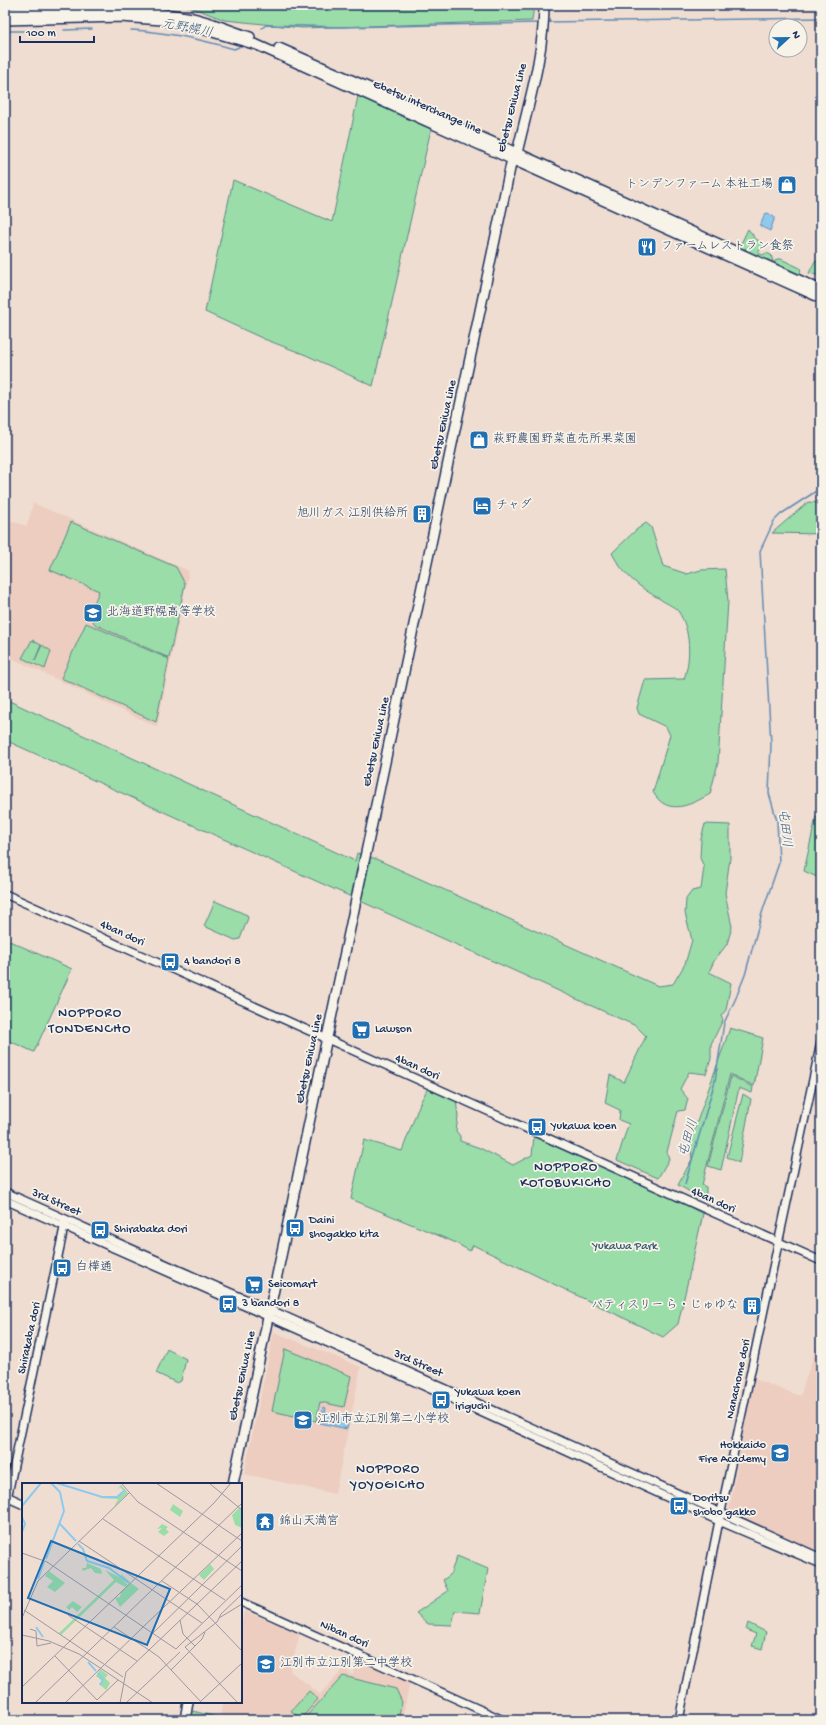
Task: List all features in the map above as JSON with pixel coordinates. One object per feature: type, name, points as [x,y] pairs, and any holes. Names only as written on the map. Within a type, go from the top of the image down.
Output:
[{"type":"main road","name":"Ebetsu Eniwa Line","points":[[234,1483],[326,1039],[515,156],[530,97],[543,27],[544,8]]},
{"type":"main road","name":"Ebetsu interchange line","points":[[5,12],[136,11],[166,14],[193,18],[260,40],[303,62],[821,290]]},
{"type":"main road","name":"Ebetsu interchange line","points":[[5,20],[121,17],[162,20],[192,26],[257,45],[303,62]]},
{"type":"main road","name":"Ebetsu interchange line","points":[[515,156],[821,298]]},
{"type":"main road","points":[[6,1497],[22,1504]]},
{"type":"main road","points":[[185,1720],[188,1703]]},
{"type":"street","name":"4ban dori","points":[[5,894],[821,1261]]},
{"type":"street","name":"Nanachome dori","points":[[679,1720],[720,1518],[780,1243],[821,1042]]},
{"type":"street","name":"3rd Street","points":[[5,1192],[65,1223]]},
{"type":"street","name":"3rd Street","points":[[5,1200],[65,1223],[269,1313],[821,1564]]},
{"type":"street","name":"Shirakaba dori","points":[[5,1508],[6,1497],[65,1223]]},
{"type":"street","name":"3rd Street","points":[[720,1518],[821,1558]]},
{"type":"street","name":"Niban dori","points":[[242,1602],[503,1720]]},
{"type":"shaded area","name":"北海道野幌高等学校","points":[[33,503],[189,571],[157,727],[5,655],[5,519],[27,526]]},
{"type":"shaded area","points":[[821,1068],[821,1109],[813,1105]]},
{"type":"shaded area","name":"江別市立江別第二小学校","points":[[274,1332],[361,1367],[335,1494],[244,1474]]},
{"type":"shaded area","name":"Hokkaido Fire Academy","points":[[816,1348],[821,1350],[821,1554],[730,1513],[729,1509],[754,1379],[800,1396]]},
{"type":"shaded area","name":"江別市立江別第二中学校","points":[[244,1611],[300,1633],[290,1671],[320,1694],[344,1669],[353,1675],[358,1659],[410,1682],[402,1720],[233,1720],[220,1717],[223,1703],[242,1703],[242,1620]]},
{"type":"green space","points":[[185,5],[534,5],[532,21],[302,28],[225,20]]},
{"type":"green space","points":[[358,96],[431,129],[373,386],[306,355],[264,339],[205,312],[233,180],[332,222]]},
{"type":"green space","points":[[748,229],[753,237],[764,244],[758,253],[763,255],[766,253],[771,255],[773,261],[770,262],[747,252],[745,248],[743,250],[739,248]]},
{"type":"green space","points":[[777,259],[781,259],[800,268],[801,272],[798,275],[775,264],[774,262]]},
{"type":"green space","points":[[815,261],[821,263],[821,276],[809,273]]},
{"type":"green space","points":[[808,502],[821,503],[821,534],[772,533]]},
{"type":"green space","points":[[71,522],[176,567],[185,584],[169,658],[96,625],[92,617],[92,609],[99,591],[50,570]]},
{"type":"green space","points":[[646,523],[651,527],[663,566],[687,574],[701,570],[725,569],[728,601],[718,763],[710,794],[687,805],[672,807],[659,800],[653,792],[670,735],[666,727],[639,714],[637,708],[645,680],[684,679],[689,653],[685,626],[676,609],[632,580],[621,568],[612,553],[636,530]]},
{"type":"green space","points":[[86,623],[169,659],[156,722],[61,678]]},
{"type":"green space","points":[[32,640],[41,645],[35,660],[42,645],[51,651],[45,669],[22,658]]},
{"type":"green space","points":[[5,699],[355,861],[357,853],[376,859],[658,986],[673,984],[685,964],[692,940],[685,913],[686,899],[692,891],[701,889],[704,867],[700,858],[701,839],[705,824],[730,825],[730,858],[725,893],[732,927],[727,944],[714,961],[709,972],[731,983],[726,1010],[721,1016],[723,1020],[711,1044],[711,1059],[706,1074],[689,1072],[680,1089],[688,1099],[685,1110],[678,1111],[667,1152],[669,1159],[658,1178],[617,1160],[629,1124],[619,1120],[620,1110],[605,1103],[610,1075],[624,1082],[646,1036],[636,1026],[5,740]]},
{"type":"green space","points":[[816,817],[821,817],[821,879],[804,871]]},
{"type":"green space","points":[[215,901],[247,915],[248,918],[240,939],[235,940],[204,926]]},
{"type":"green space","points":[[5,939],[72,969],[34,1052],[5,1039]]},
{"type":"green space","points":[[730,1028],[763,1038],[754,1086],[730,1074],[702,1185],[706,1187],[706,1201],[678,1185],[692,1159],[690,1142]]},
{"type":"green space","points":[[731,1076],[753,1087],[752,1093],[739,1088],[721,1170],[708,1166]]},
{"type":"green space","name":"Yukawa Park","points":[[429,1086],[456,1099],[458,1117],[456,1131],[460,1136],[460,1141],[480,1148],[513,1165],[532,1155],[534,1136],[654,1188],[703,1214],[678,1324],[663,1337],[473,1245],[470,1251],[454,1242],[351,1199],[364,1140],[402,1151],[420,1103]]},
{"type":"green space","points":[[743,1094],[751,1099],[739,1163],[727,1157]]},
{"type":"green space","points":[[167,1349],[186,1359],[181,1381],[177,1383],[156,1373]]},
{"type":"green space","points":[[285,1349],[351,1376],[344,1407],[320,1402],[316,1421],[272,1411]]},
{"type":"green space","points":[[457,1556],[488,1569],[480,1613],[455,1611],[452,1625],[428,1624],[416,1613],[448,1591],[443,1580],[450,1575]]},
{"type":"green space","points":[[748,1623],[766,1632],[762,1649],[752,1646],[756,1634],[746,1630]]},
{"type":"green space","points":[[343,1676],[396,1689],[402,1702],[398,1720],[303,1720]]},
{"type":"green space","points":[[309,1691],[318,1699],[301,1719],[291,1711]]},
{"type":"green space","points":[[193,1711],[228,1720],[192,1720]]},
{"type":"water","points":[[768,213],[774,217],[770,231],[760,226],[765,214]]},
{"type":"water","points":[[323,1407],[326,1408],[325,1413],[349,1418],[347,1429],[320,1423]]},
{"type":"waterway","name":"元野幌川","points":[[547,22],[821,18]]},
{"type":"waterway","name":"元野幌川","points":[[262,28],[266,25],[342,27],[539,23]]},
{"type":"waterway","name":"元野幌川","points":[[64,30],[92,29]]},
{"type":"waterway","name":"元野幌川","points":[[131,30],[183,36],[234,49],[239,47]]},
{"type":"waterway","name":"元野幌川","points":[[6,31],[39,31]]},
{"type":"waterway","name":"屯田川","points":[[685,1184],[715,1081],[724,1023],[745,975],[762,913],[779,863],[777,821],[769,793],[771,744],[760,551],[774,521],[781,514],[821,488]]},
{"type":"place","name":"トンデンファーム 本社工場","points":[[787,185]]},
{"type":"place","name":"ファームレストラン食祭","points":[[647,247]]},
{"type":"place","name":"萩野農園野菜直売所果菜園","points":[[479,440]]},
{"type":"place","name":"チャダ","points":[[482,506]]},
{"type":"place","name":"旭川ガス 江別供給所","points":[[422,514]]},
{"type":"place","name":"北海道野幌高等学校","points":[[93,613]]},
{"type":"place","name":"4 bandori 8","points":[[170,962]]},
{"type":"place","name":"Lawson","points":[[361,1030]]},
{"type":"place","name":"Yukawa koen","points":[[537,1127]]},
{"type":"place","name":"Daini shogakko kita","points":[[295,1228]]},
{"type":"place","name":"Shirabaka dori","points":[[100,1230]]},
{"type":"place","name":"白樺通","points":[[62,1268]]},
{"type":"place","name":"Seicomart","points":[[254,1285]]},
{"type":"place","name":"3 bandori 8","points":[[228,1304]]},
{"type":"place","name":"パティスリー ら・じゅゆな","points":[[752,1306]]},
{"type":"place","name":"Yukawa koen iriguchi","points":[[441,1400]]},
{"type":"place","name":"江別市立江別第二小学校","points":[[303,1420]]},
{"type":"place","name":"Hokkaido Fire Academy","points":[[780,1453]]},
{"type":"place","name":"Doritsu shobo gakko","points":[[679,1506]]},
{"type":"place","name":"錦山天満宮","points":[[265,1522]]},
{"type":"place","name":"江別市立江別第二中学校","points":[[266,1664]]},
{"type":"district","name":"NOPPORO TONDENCHO","points":[[90,1022]]},
{"type":"district","name":"NOPPORO KOTOBUKICHO","points":[[566,1176]]},
{"type":"district","name":"NOPPORO YOYOGICHO","points":[[388,1478]]}]
